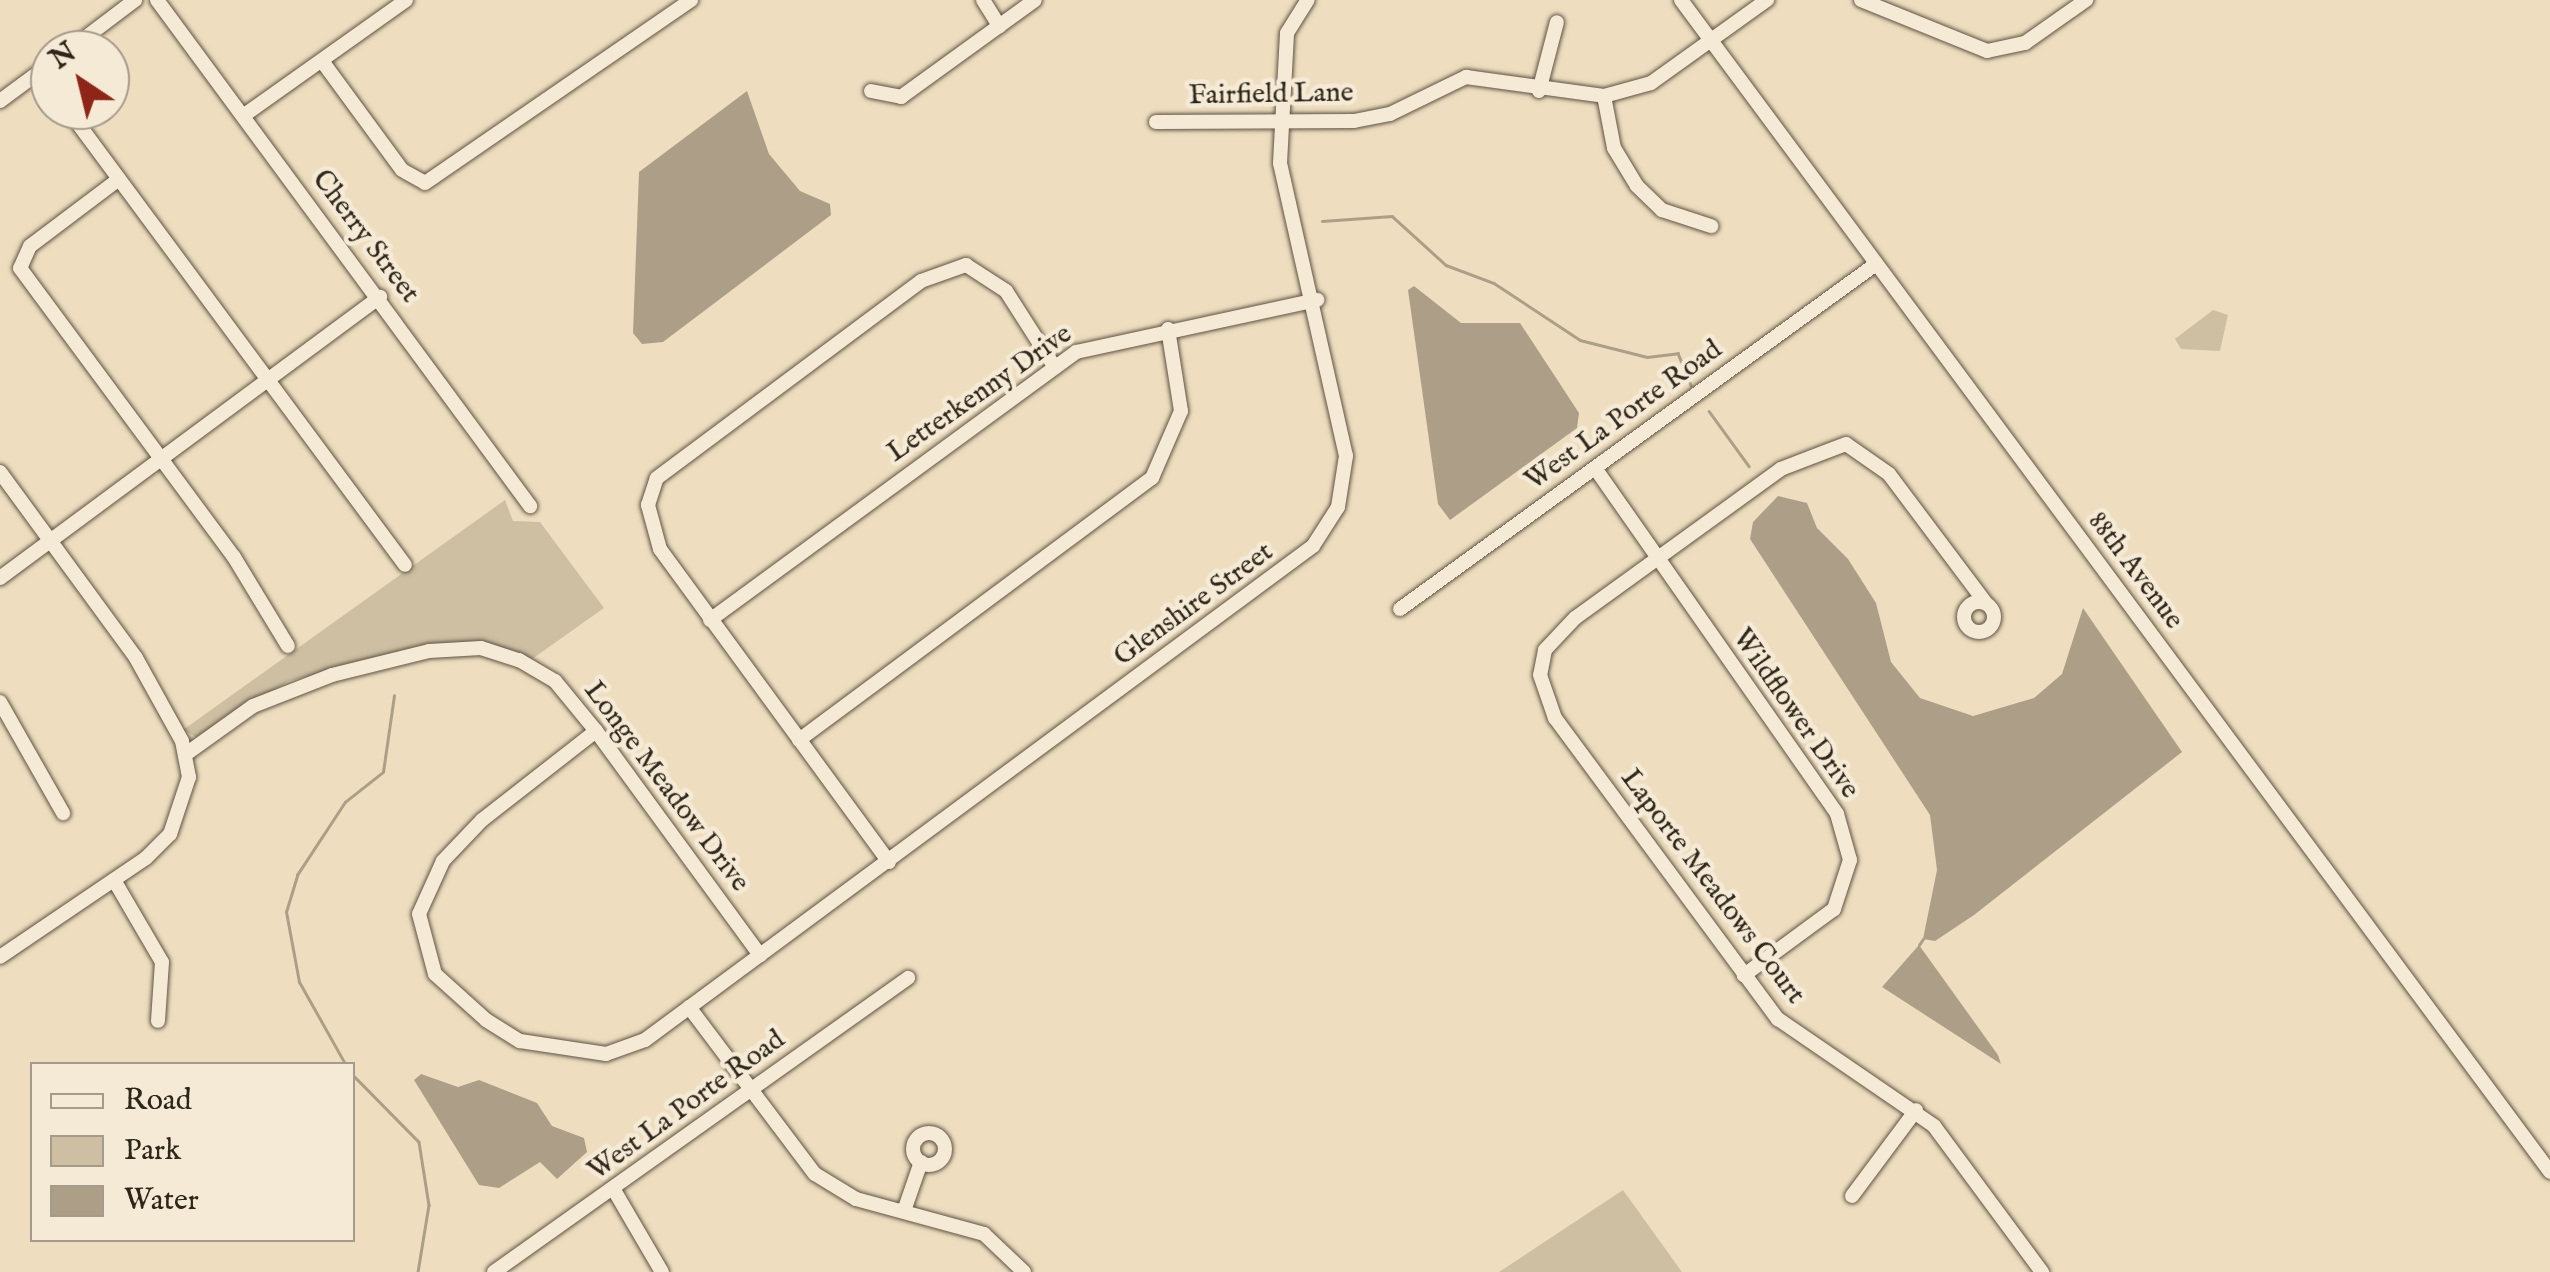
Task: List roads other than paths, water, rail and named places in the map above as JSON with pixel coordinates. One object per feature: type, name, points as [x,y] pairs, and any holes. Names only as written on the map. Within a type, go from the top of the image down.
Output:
[{"type":"street","points":[[94,30],[134,0]]},
{"type":"street","name":"Cherry Street","points":[[157,0],[530,506]]},
{"type":"street","points":[[243,116],[406,0]]},
{"type":"street","points":[[322,61],[402,170],[425,183],[691,0]]},
{"type":"street","points":[[983,0],[998,26]]},
{"type":"street","points":[[871,91],[901,97],[1035,0]]},
{"type":"street","name":"Glenshire Street","points":[[596,731],[510,792],[443,861],[419,914],[420,938],[453,995],[508,1036],[592,1054],[645,1040],[1320,538],[1338,507],[1346,456],[1278,122],[1287,34],[1308,0]]},
{"type":"street","name":"88th Avenue","points":[[1681,0],[2550,1172]]},
{"type":"street","name":"Fairfield Lane","points":[[1156,122],[1278,122],[1390,114],[1466,76],[1539,91],[1604,96],[1651,83],[1767,0]]},
{"type":"street","points":[[1861,0],[1987,51],[2025,43],[2086,0]]},
{"type":"street","points":[[1539,91],[1557,22]]},
{"type":"street","points":[[0,100],[30,79]]},
{"type":"street","points":[[1604,96],[1614,148],[1637,186],[1662,210],[1710,226]]},
{"type":"street","points":[[83,130],[406,565]]},
{"type":"street","points":[[119,179],[30,246],[20,268],[288,646]]},
{"type":"street","name":"West La Porte Road","points":[[1400,609],[1876,264]]},
{"type":"street","points":[[889,862],[660,550],[648,505],[673,462],[921,281],[966,265],[1006,291],[1054,366]]},
{"type":"street","points":[[0,578],[380,298]]},
{"type":"street","name":"Letterkenny Drive","points":[[710,620],[1054,366],[1096,344],[1317,300]]},
{"type":"street","points":[[799,740],[1152,478],[1181,411],[1168,328]]},
{"type":"street","points":[[1659,558],[1780,469],[1846,444],[1889,474],[1985,602]]},
{"type":"street","name":"Wildflower Drive","points":[[1594,468],[1838,814],[1850,860],[1834,909],[1744,975]]},
{"type":"street","points":[[0,472],[136,658],[186,754],[185,804],[170,834],[114,880],[0,958]]},
{"type":"street","name":"Laporte Meadows Court","points":[[1659,558],[1558,634],[1540,675],[1555,718],[1744,975],[1789,1029],[1916,1110],[2038,1267]]},
{"type":"street","name":"Longe Meadow Drive","points":[[186,754],[299,685],[481,648],[555,681],[760,956]]},
{"type":"street","points":[[0,702],[63,813]]},
{"type":"street","points":[[114,880],[162,962],[158,1021]]},
{"type":"street","name":"West La Porte Road","points":[[494,1272],[908,978]]},
{"type":"street","points":[[689,1007],[751,1091],[827,1183],[984,1234],[1024,1272]]},
{"type":"street","points":[[1852,1196],[1916,1110]]},
{"type":"street","points":[[904,1210],[922,1162]]},
{"type":"street","points":[[614,1190],[662,1272]]},
{"type":"street","points":[[2020,1272],[2038,1267]]},
{"type":"water","points":[[747,91],[769,154],[800,191],[830,204],[831,215],[663,342],[642,344],[633,333],[639,172]]},
{"type":"water","points":[[1414,286],[1461,323],[1520,323],[1579,413],[1577,428],[1450,520],[1438,504],[1408,290]]},
{"type":"water","points":[[1778,496],[1807,503],[1817,528],[1848,559],[1876,603],[1891,662],[1920,698],[1973,716],[2034,698],[2062,674],[2083,608],[2182,752],[1974,915],[1935,941],[1923,939],[1937,870],[1930,815],[1750,539],[1753,522]]},
{"type":"water","points":[[1919,945],[1998,1055],[2001,1064],[1882,987]]},
{"type":"water","points":[[421,1074],[458,1087],[479,1080],[537,1103],[552,1126],[584,1138],[587,1152],[557,1179],[540,1162],[499,1188],[479,1185],[414,1080]]},
{"type":"waterway","points":[[1322,221],[1392,216],[1446,265],[1494,283],[1580,340],[1647,357],[1678,353],[1691,386]]},
{"type":"waterway","points":[[1709,411],[1749,466]]},
{"type":"waterway","points":[[344,1062],[299,982],[286,912],[297,875],[345,802],[383,772],[394,696]]},
{"type":"waterway","points":[[1919,945],[1923,939]]},
{"type":"waterway","points":[[355,1077],[419,1142],[429,1205],[418,1272]]}]
